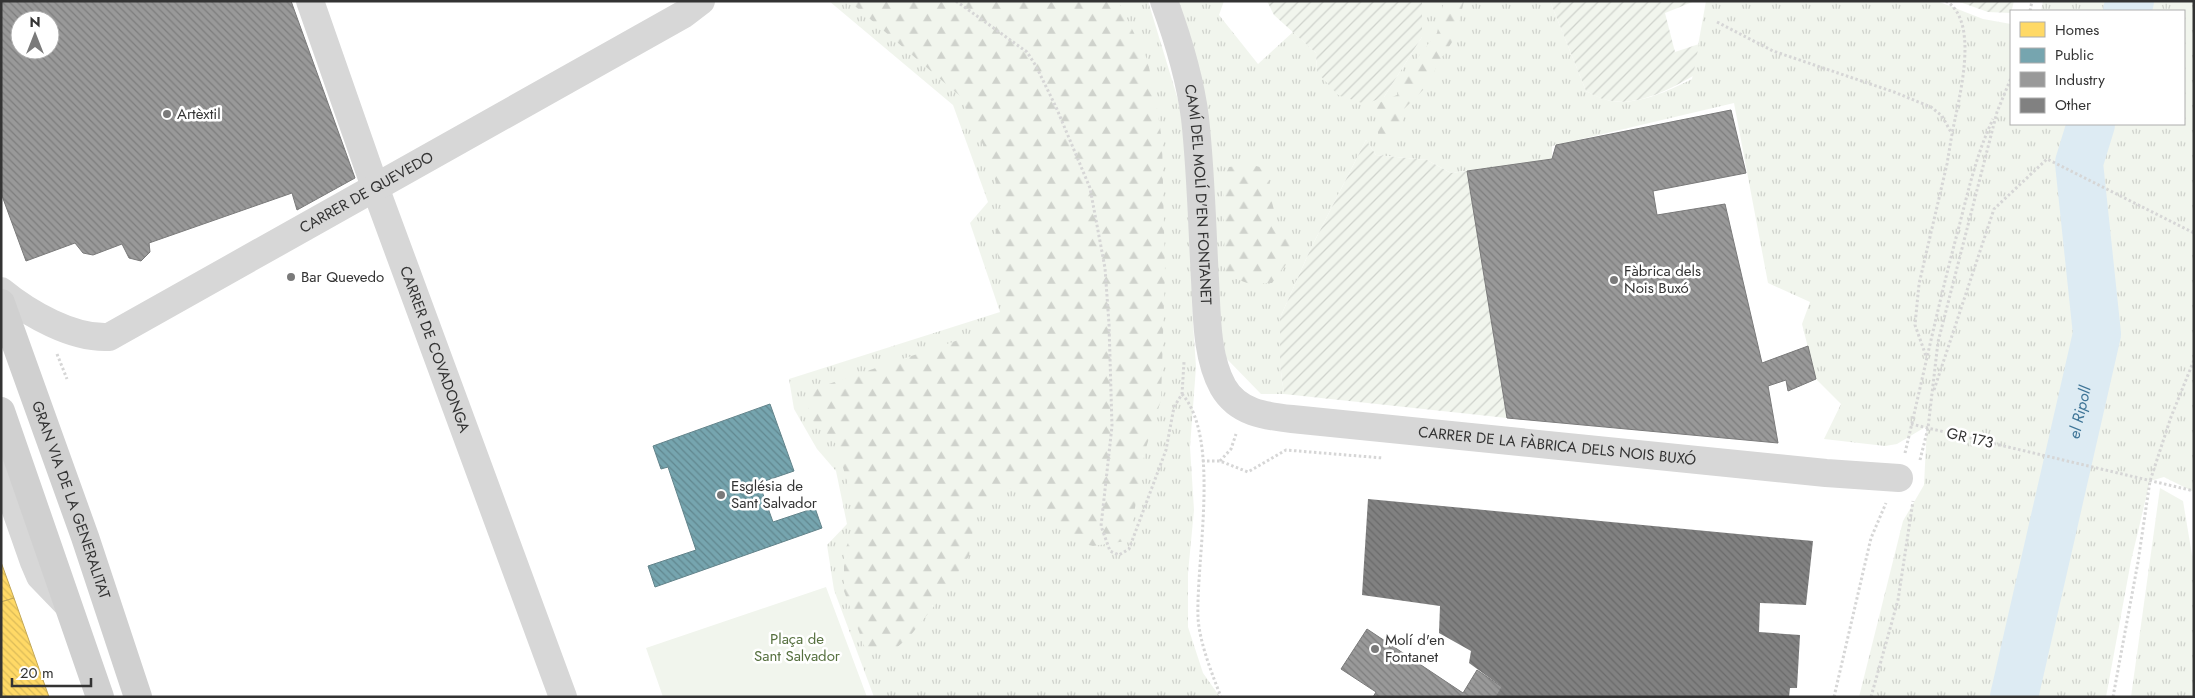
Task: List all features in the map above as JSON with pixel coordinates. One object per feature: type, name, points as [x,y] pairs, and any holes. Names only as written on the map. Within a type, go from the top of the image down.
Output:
[{"type":"street","name":"CARRER DE COVADONGA","points":[[310,1],[375,187],[563,697]]},
{"type":"street","name":"CARRER DE QUEVEDO","points":[[7,307],[70,330],[96,337],[109,336],[684,14],[701,1]]},
{"type":"street","name":"CAMÍ DEL MOLÍ D'EN FONTANET","points":[[1164,1],[1181,49],[1195,117],[1207,316],[1213,363],[1224,389]]},
{"type":"street","name":"GRAN VIA DE LA GENERALITAT","points":[[7,307],[138,697]]},
{"type":"street","name":"CARRER DE LA FÀBRICA DELS NOIS BUXÓ","points":[[1224,389],[1243,409],[1265,416],[1910,481]]},
{"type":"street","points":[[1,411],[66,604],[100,697]]},
{"type":"street","points":[[1,468],[40,576],[66,604]]},
{"type":"path","points":[[956,1],[1027,52],[1056,107],[1090,188],[1106,268],[1112,426],[1101,526],[1110,551],[1119,554],[1129,549],[1166,450],[1174,407],[1182,394],[1190,403],[1200,435],[1202,460],[1204,525],[1199,566],[1198,619],[1210,670],[1221,697]]},
{"type":"path","points":[[1926,357],[1915,325],[1919,284],[1947,164],[1965,63],[1964,32],[1960,16],[1951,4],[1946,1]]},
{"type":"path","points":[[1717,22],[1774,51],[1894,92],[1931,107],[1942,116],[1952,134]]},
{"type":"path","name":"GR 173","points":[[2010,80],[1997,112],[1938,342],[1928,428],[2194,491]]},
{"type":"path","points":[[1872,697],[1898,600],[1910,481],[1928,428],[1911,424],[1971,176],[1982,143],[1997,112]]},
{"type":"path","points":[[1932,398],[1994,209],[2047,160],[2194,233]]},
{"type":"path","points":[[54,347],[66,379]]},
{"type":"path","points":[[2113,697],[2150,481],[2171,417],[2194,360]]},
{"type":"path","points":[[1202,460],[1220,460],[1231,449],[1243,409]]},
{"type":"path","points":[[1834,697],[1871,538],[1910,481]]},
{"type":"green space","points":[[829,1],[1148,1],[1179,103],[1188,156],[1196,367],[1190,447],[1194,510],[1188,573],[1188,627],[1203,673],[1220,697],[874,697],[834,590],[827,545],[847,524],[836,471],[817,449],[794,409],[789,379],[1000,312],[970,223],[988,202],[953,105]]},
{"type":"green space","points":[[849,1],[1118,1],[1147,59],[1162,140],[1165,271],[1161,400],[1145,451],[1133,519],[1126,541],[1093,546],[1071,541],[1021,489],[999,489],[977,504],[969,556],[943,595],[910,636],[894,650],[865,648],[844,591],[844,552],[853,531],[853,501],[836,444],[808,416],[808,391],[988,330],[1003,321],[1005,301],[995,238],[1002,200],[985,149],[960,96]]},
{"type":"green space","points":[[1176,1],[1224,1],[1219,15],[1258,64],[1293,32],[1316,53],[1317,72],[1384,97],[1422,37],[1422,1],[1550,1],[1586,91],[1604,99],[1618,102],[1651,97],[1692,79],[1706,1],[1937,1],[1983,19],[2010,24],[2010,125],[2185,125],[2185,10],[2041,10],[2043,1],[2194,1],[2194,492],[2164,477],[2150,481],[2131,561],[2106,697],[1859,697],[1903,521],[1924,485],[1927,426],[1897,444],[1885,446],[1824,439],[1841,404],[1816,379],[1802,324],[1810,302],[1768,283],[1734,103],[1552,146],[1552,159],[1451,173],[1427,160],[1376,155],[1366,140],[1311,248],[1280,318],[1280,365],[1284,394],[1261,394],[1226,358],[1221,332],[1208,119]]},
{"type":"green space","points":[[1267,1],[1422,1],[1422,37],[1384,97],[1365,104],[1338,95],[1317,72],[1316,53],[1274,15]]},
{"type":"green space","points":[[1444,1],[1464,1],[1455,38],[1439,61],[1429,84],[1404,109],[1400,134],[1378,134],[1376,104],[1397,95],[1414,62],[1437,33]]},
{"type":"green space","points":[[1550,1],[1695,1],[1665,13],[1675,52],[1699,44],[1693,76],[1663,92],[1641,99],[1619,102],[1593,95],[1586,91]]},
{"type":"green space","points":[[1957,1],[2014,1],[2010,13],[1988,12]]},
{"type":"green space","points":[[1366,140],[1376,155],[1427,160],[1451,173],[1467,171],[1507,418],[1284,394],[1280,365],[1280,318],[1311,248]]},
{"type":"green space","points":[[1249,164],[1267,169],[1274,210],[1281,228],[1292,246],[1288,262],[1272,283],[1250,284],[1225,275],[1223,180],[1229,167]]},
{"type":"green space","points":[[2160,488],[2183,501],[2194,567],[2194,697],[2131,697]]},
{"type":"green space","name":"Plaça de Sant Salvador","points":[[826,587],[867,697],[663,697],[646,648]]},
{"type":"building: Homes","points":[[1,562],[14,598],[1,602]]},
{"type":"building: Homes","points":[[14,598],[49,697],[1,697],[1,602]]},
{"type":"building: Public","name":"Església de Sant Salvador","points":[[770,404],[794,471],[759,483],[773,522],[815,508],[822,528],[655,587],[648,566],[696,550],[668,467],[661,469],[653,446]]},
{"type":"building: Industry","name":"Artèxtil","points":[[1,1],[291,1],[355,178],[297,210],[292,193],[149,243],[150,252],[141,261],[129,258],[122,244],[93,255],[83,253],[75,243],[26,261],[1,193]]},
{"type":"building: Industry","name":"Fàbrica dels Nois Buxó","points":[[1731,110],[1746,173],[1653,191],[1657,215],[1725,204],[1762,363],[1808,346],[1816,379],[1788,391],[1786,380],[1768,386],[1778,443],[1507,418],[1467,171],[1552,159],[1556,145]]},
{"type":"building: Industry","name":"Molí d'en Fontanet","points":[[1367,629],[1463,693],[1477,670],[1502,687],[1496,697],[1373,697],[1376,692],[1341,669]]},
{"type":"building: Other","points":[[1368,499],[1813,541],[1806,605],[1760,603],[1759,632],[1800,635],[1797,688],[1790,688],[1789,697],[1496,697],[1502,687],[1469,663],[1471,651],[1439,633],[1440,606],[1362,595]]},
{"type":"waterway","name":"el Ripoll","points":[[2127,10],[2130,1]]},
{"type":"waterway","name":"el Ripoll","points":[[2014,697],[2097,334],[2079,163],[2091,125]]},
{"type":"place","name":"Artèxtil","points":[[167,114]]},
{"type":"place","name":"Bar Quevedo","points":[[291,277]]},
{"type":"place","name":"Fàbrica dels Nois Buxó","points":[[1614,280]]},
{"type":"place","name":"Església de Sant Salvador","points":[[721,495]]},
{"type":"place","name":"Molí d'en Fontanet","points":[[1375,649]]}]
